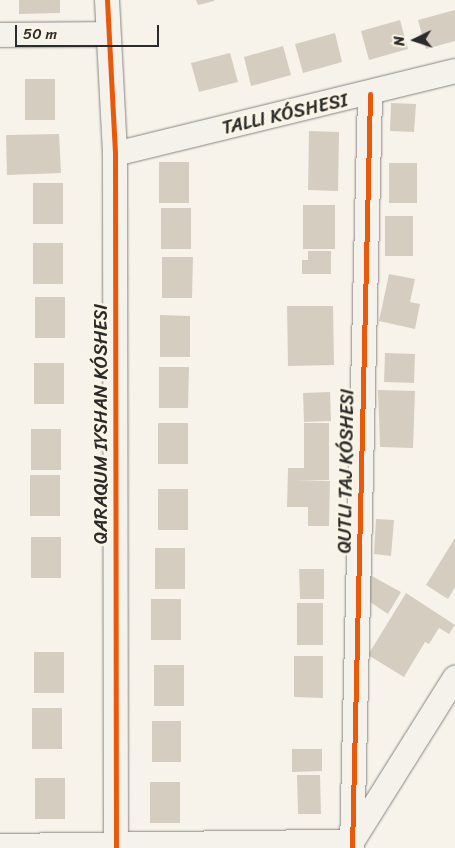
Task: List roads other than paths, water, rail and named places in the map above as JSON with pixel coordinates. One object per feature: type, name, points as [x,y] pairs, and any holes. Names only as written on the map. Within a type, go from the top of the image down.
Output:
[{"type":"street","name":"QARAQUM IYSHAN KÓSHESI","points":[[107,0],[115,154],[116,846]]},
{"type":"street","points":[[0,35],[108,34]]},
{"type":"street","points":[[115,154],[370,94],[455,71]]},
{"type":"street","points":[[352,845],[370,94]]},
{"type":"street","points":[[352,845],[455,678]]},
{"type":"street","points":[[0,846],[352,845]]}]
